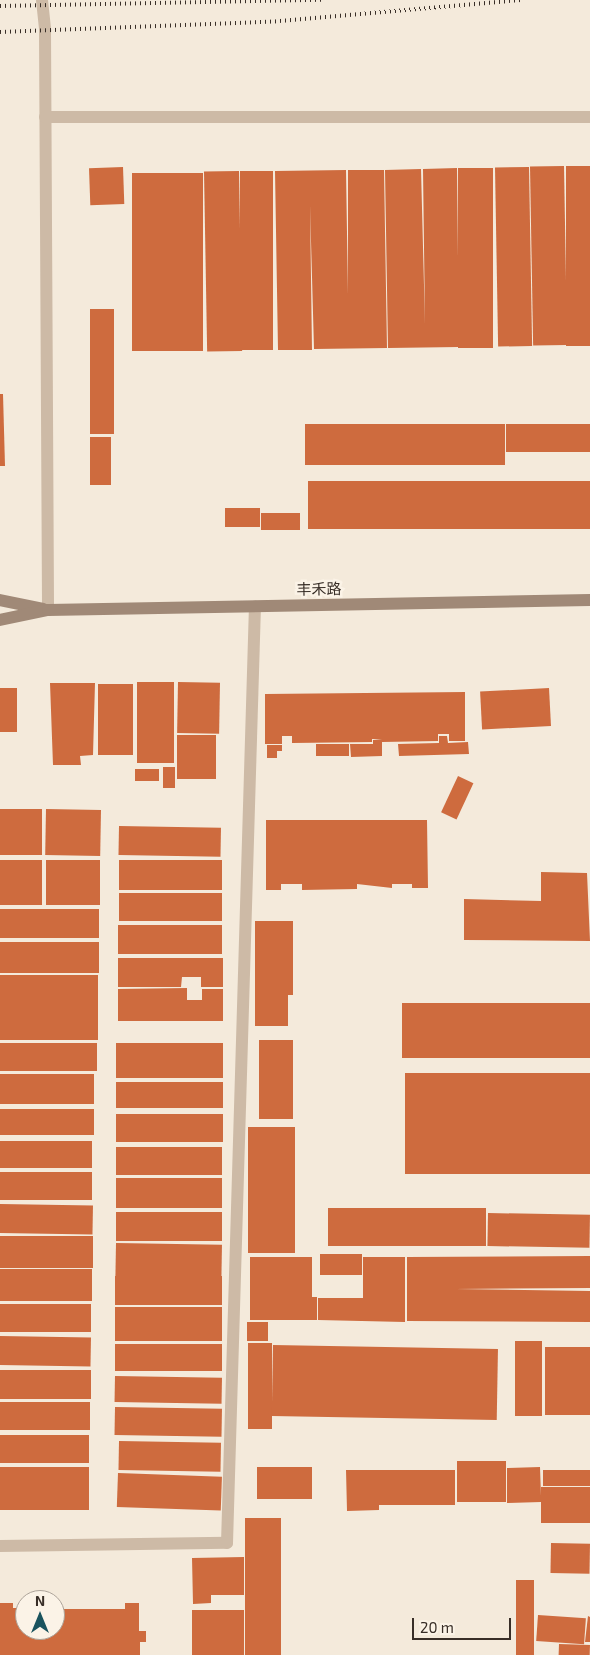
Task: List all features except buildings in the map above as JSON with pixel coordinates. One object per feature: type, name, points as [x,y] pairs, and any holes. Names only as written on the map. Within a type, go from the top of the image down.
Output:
[{"type":"main road","name":"丰禾路","points":[[0,600],[48,610]]},
{"type":"main road","name":"丰禾路","points":[[0,620],[48,610],[590,600]]},
{"type":"street","points":[[42,0],[46,116],[48,610]]},
{"type":"street","points":[[46,116],[590,116]]},
{"type":"street","points":[[0,1546],[227,1543],[254,606]]},
{"type":"railway","points":[[0,6],[322,0]]},
{"type":"railway","points":[[0,32],[280,21],[521,0]]}]
